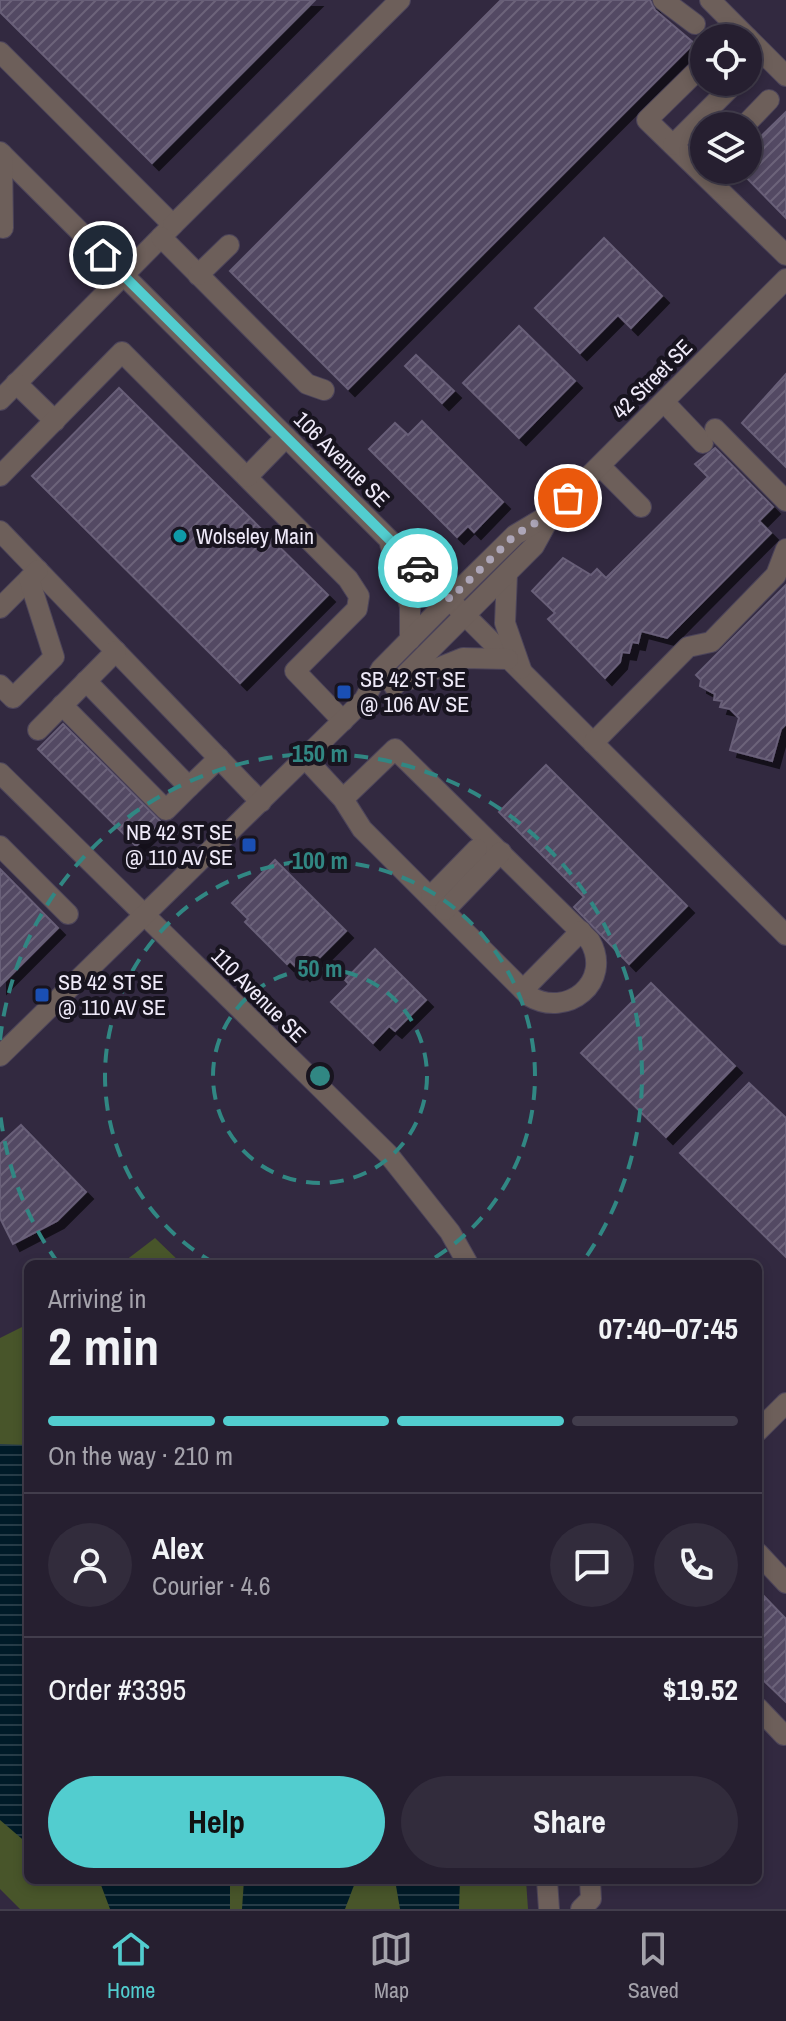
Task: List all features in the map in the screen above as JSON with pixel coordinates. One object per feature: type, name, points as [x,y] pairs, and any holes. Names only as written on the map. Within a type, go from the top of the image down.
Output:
[{"type":"street","points":[[0,400],[400,0]]},
{"type":"street","points":[[663,0],[695,24]]},
{"type":"street","points":[[710,0],[734,24]]},
{"type":"street","points":[[0,52],[167,231],[198,275],[307,384],[324,390]]},
{"type":"street","points":[[762,52],[786,76]]},
{"type":"street","points":[[690,78],[647,120],[690,159]]},
{"type":"street","points":[[673,145],[722,96]]},
{"type":"street","points":[[757,112],[769,100]]},
{"type":"street","points":[[1,153],[3,228]]},
{"type":"street","name":"106 Avenue SE","points":[[1,153],[786,935]]},
{"type":"street","points":[[717,184],[786,255]]},
{"type":"street","points":[[198,275],[229,245]]},
{"type":"street","name":"42 Street SE","points":[[0,1056],[364,700],[381,669],[450,599],[515,535],[552,513],[786,279]]},
{"type":"street","points":[[0,476],[122,352],[348,579],[359,596],[357,609],[295,671],[343,721]]},
{"type":"street","points":[[16,383],[55,421]]},
{"type":"street","points":[[664,402],[786,501]]},
{"type":"street","points":[[247,477],[286,437]]},
{"type":"street","points":[[600,466],[641,507]]},
{"type":"street","name":"42 Street SE","points":[[364,700],[394,686],[507,574],[534,546],[552,513]]},
{"type":"street","points":[[0,531],[33,574],[116,651],[261,802]]},
{"type":"street","points":[[389,540],[410,606],[410,640]]},
{"type":"street","points":[[593,743],[688,647],[711,642],[776,575],[786,549]]},
{"type":"street","points":[[0,608],[33,574]]},
{"type":"street","points":[[0,685],[13,698],[54,657],[33,574]]},
{"type":"street","points":[[394,686],[463,658],[515,666],[505,623],[507,574]]},
{"type":"street","points":[[38,730],[116,651]]},
{"type":"street","points":[[86,681],[189,787]]},
{"type":"street","points":[[62,705],[166,810],[219,758]]},
{"type":"street","points":[[305,758],[343,799],[362,829],[523,990],[539,1002],[554,1004],[572,1001],[588,990],[598,970],[597,953],[581,931],[395,749],[343,799]]},
{"type":"street","name":"110 Avenue SE","points":[[0,773],[388,1154],[450,1232],[466,1260]]},
{"type":"street","points":[[0,846],[68,914]]},
{"type":"street","points":[[438,903],[477,849]]},
{"type":"street","points":[[438,903],[501,852]]},
{"type":"street","points":[[523,990],[581,931]]},
{"type":"street","points":[[762,1427],[786,1403]]},
{"type":"street","points":[[762,1557],[786,1583]]},
{"type":"street","points":[[762,1712],[784,1735],[786,1733]]},
{"type":"street","points":[[547,1884],[549,1909]]},
{"type":"street","points":[[581,1909],[591,1899],[590,1884]]},
{"type":"green space","points":[[155,1238],[178,1260],[126,1260]]},
{"type":"green space","points":[[24,1326],[24,1884],[526,1884],[528,1909],[20,1909],[0,1889],[0,1338]]},
{"type":"water","points":[[0,1444],[24,1445],[24,1841],[0,1820]]},
{"type":"water","points":[[230,1884],[230,1909],[110,1909],[101,1885]]},
{"type":"water","points":[[244,1884],[354,1884],[345,1909],[242,1909]]},
{"type":"water","points":[[396,1884],[460,1884],[459,1909],[400,1909]]},
{"type":"building","points":[[0,0],[315,0],[152,163],[0,12]]},
{"type":"building","points":[[501,0],[650,0],[655,10],[690,40],[690,47],[348,389],[230,271]]},
{"type":"building","points":[[786,112],[786,218],[753,184],[762,184],[762,135]]},
{"type":"building","points":[[604,238],[662,296],[631,328],[618,315],[580,353],[535,308]]},
{"type":"building","points":[[519,326],[575,381],[519,438],[463,383]]},
{"type":"building","points":[[416,355],[454,391],[442,403],[405,366]]},
{"type":"building","points":[[786,374],[786,467],[742,423]]},
{"type":"building","name":"Wolseley Main","points":[[119,388],[328,595],[240,683],[32,476]]},
{"type":"building","points":[[422,421],[503,502],[474,532],[468,526],[457,537],[369,449],[395,423],[408,435]]},
{"type":"building","points":[[715,448],[773,507],[759,521],[771,533],[667,638],[641,631],[638,643],[632,642],[629,653],[622,652],[620,662],[605,678],[548,619],[555,613],[532,591],[563,558],[591,575],[597,569],[606,578],[708,477],[695,464]]},
{"type":"building","points":[[786,585],[786,724],[781,729],[772,761],[730,750],[739,718],[730,709],[720,707],[722,701],[714,700],[715,694],[700,686],[701,680],[696,675]]},
{"type":"building","points":[[63,724],[161,822],[136,846],[38,749]]},
{"type":"building","points":[[546,765],[687,906],[629,964],[574,907],[584,897],[499,812]]},
{"type":"building","points":[[275,860],[346,931],[303,974],[290,961],[287,964],[245,922],[248,919],[232,903]]},
{"type":"building","points":[[0,869],[58,928],[0,986]]},
{"type":"building","points":[[375,949],[426,1000],[395,1031],[389,1026],[373,1043],[331,1002],[349,984],[345,980]]},
{"type":"building","points":[[651,983],[735,1066],[666,1137],[581,1053]]},
{"type":"building","points":[[749,1083],[786,1118],[786,1257],[680,1153]]},
{"type":"building","points":[[21,1125],[86,1192],[57,1221],[13,1244],[0,1218],[0,1144]]},
{"type":"building","points":[[762,1594],[786,1619],[786,1702],[762,1679]]},
{"type":"way so far","points":[[418,568],[450,599],[515,535],[552,513],[568,498]]},
{"type":"place","name":"Wolseley Main","points":[[180,536]]},
{"type":"place","name":"SB 42 ST SE @ 106 AV SE","points":[[344,692]]},
{"type":"place","name":"NB 42 ST SE @ 110 AV SE","points":[[249,845]]},
{"type":"place","name":"SB 42 ST SE @ 110 AV SE","points":[[42,995]]},
{"type":"route","points":[[103,255],[418,568]]}]
